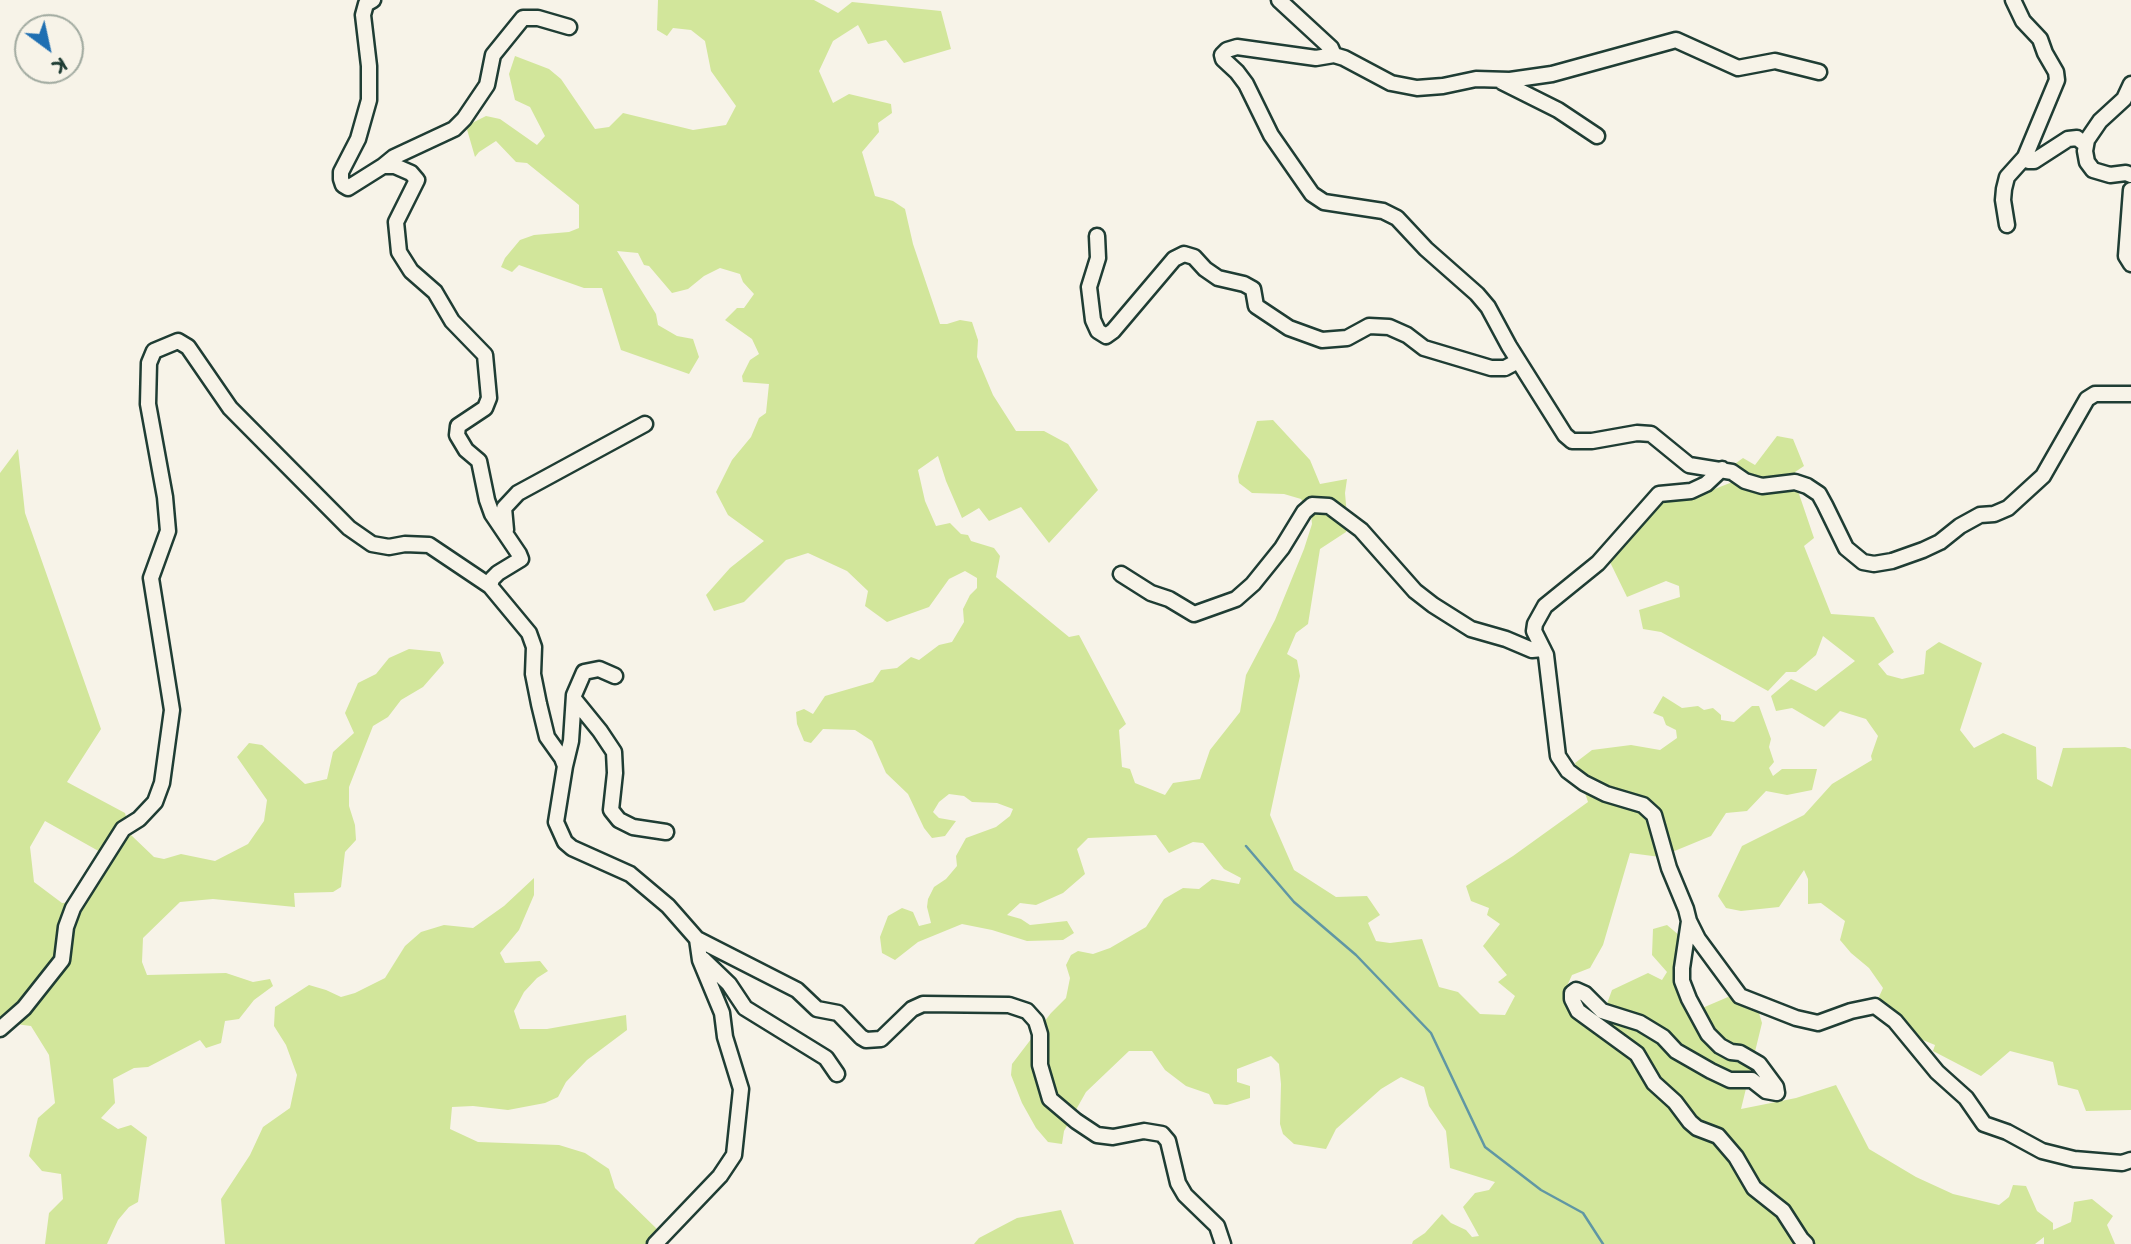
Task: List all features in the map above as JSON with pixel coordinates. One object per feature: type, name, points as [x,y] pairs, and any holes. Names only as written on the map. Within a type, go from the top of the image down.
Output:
[{"type":"street","points":[[373,0],[366,4],[363,15],[369,66],[369,100],[358,139],[341,172],[343,186],[348,188],[394,157],[454,129],[487,85],[493,55],[523,18],[538,18],[569,27]]},
{"type":"street","points":[[1279,0],[1331,48],[1334,55]]},
{"type":"street","points":[[2007,225],[2003,200],[2007,177],[2025,157],[2057,80],[2056,72],[2040,39],[2023,20],[2013,0]]},
{"type":"street","points":[[1819,72],[1775,61],[1738,68],[1676,40],[1552,74],[1417,88],[1391,83],[1334,55],[1316,58],[1237,47],[1222,55],[1246,84],[1271,135],[1312,194],[1324,202],[1383,211],[1397,218],[1426,249],[1477,294],[1488,307],[1518,361],[1565,435],[1572,441],[1592,442],[1637,433],[1651,435],[1689,466],[1722,469],[1762,486],[1772,487],[1795,482],[1807,486],[1819,494],[1832,515],[1846,548],[1863,562],[1874,564],[1892,561],[1940,542],[1980,515],[1994,514],[2019,501],[2049,468],[2087,399],[2095,394],[2131,394]]},
{"type":"street","points":[[1495,78],[1558,110],[1597,136]]},
{"type":"street","points":[[2131,85],[2124,99],[2100,121],[2086,145],[2087,162],[2093,170],[2110,175],[2131,175]]},
{"type":"street","points":[[2025,157],[2028,161],[2034,161],[2068,139],[2077,138],[2086,145]]},
{"type":"street","points":[[383,166],[395,166],[411,173],[417,180],[396,222],[399,252],[411,271],[435,292],[452,321],[485,355],[489,398],[485,408],[458,426],[457,436],[466,450],[479,461],[492,514],[521,559],[498,573],[492,579],[491,586]]},
{"type":"street","points":[[2131,190],[2126,256],[2131,264]]},
{"type":"street","points":[[1097,236],[1098,258],[1089,287],[1093,320],[1098,331],[1106,336],[1174,258],[1184,254],[1194,257],[1218,278],[1253,289],[1256,306],[1289,328],[1322,340],[1347,338],[1369,327],[1389,327],[1408,335],[1424,348],[1491,368],[1506,368],[1518,361]]},
{"type":"street","points":[[0,1029],[24,1008],[62,960],[66,927],[73,908],[123,829],[139,819],[155,802],[162,783],[172,710],[151,578],[168,531],[165,496],[148,404],[149,363],[154,351],[177,341],[188,347],[230,408],[349,528],[372,544],[389,547],[429,545],[491,586],[529,633],[534,647],[533,674],[547,737],[565,766]]},
{"type":"street","points":[[506,535],[504,508],[518,492],[645,424]]},
{"type":"street","points":[[1722,469],[1706,484],[1691,491],[1659,494],[1598,562],[1545,606],[1534,631],[1546,656],[1558,755],[1568,771],[1584,783],[1606,794],[1643,805],[1654,815],[1669,868],[1689,921],[1698,939],[1740,996],[1796,1018],[1818,1023],[1875,1006],[1895,1021],[1937,1072],[1966,1098],[1984,1124],[2007,1132],[2042,1151],[2074,1159],[2122,1163],[2131,1160]]},
{"type":"street","points":[[1121,574],[1151,593],[1169,599],[1194,614],[1236,599],[1254,584],[1304,512],[1312,505],[1329,506],[1361,530],[1415,591],[1433,605],[1471,629],[1532,650],[1543,649]]},
{"type":"street","points":[[615,676],[599,669],[583,672],[574,699],[571,741],[556,822],[565,842],[572,848],[630,874],[668,906],[696,939],[797,989],[817,1009],[838,1013],[866,1040],[881,1039],[912,1009],[923,1004],[1009,1004],[1027,1011],[1036,1021],[1040,1034],[1040,1065],[1050,1099],[1097,1135],[1113,1137],[1144,1131],[1162,1134],[1168,1141],[1178,1183],[1185,1195],[1217,1226],[1223,1244]]},
{"type":"street","points":[[574,699],[614,752],[611,810],[619,820],[633,827],[666,832]]},
{"type":"street","points":[[1689,921],[1682,968],[1682,981],[1689,999],[1708,1034],[1731,1052],[1740,1053],[1759,1063],[1776,1087],[1777,1093],[1766,1091],[1752,1080],[1730,1080],[1711,1071],[1676,1051],[1663,1037],[1640,1023],[1602,1011],[1585,994],[1576,990],[1572,993],[1572,999],[1578,1011],[1637,1054],[1654,1083],[1675,1102],[1696,1128],[1718,1136],[1736,1157],[1754,1188],[1783,1210],[1806,1244]]},
{"type":"street","points":[[655,1244],[720,1176],[734,1155],[741,1089],[725,1037],[722,1013],[699,955],[696,939]]},
{"type":"street","points":[[699,955],[729,984],[745,1008],[826,1058],[837,1074]]},
{"type":"green space","points":[[658,0],[814,0],[838,13],[852,2],[941,11],[951,49],[904,63],[886,40],[868,44],[858,25],[833,41],[819,71],[833,103],[849,94],[891,104],[892,113],[878,123],[879,132],[862,152],[875,196],[893,201],[905,209],[913,244],[940,324],[960,320],[972,322],[978,340],[977,357],[993,395],[1016,431],[1044,431],[1068,444],[1098,490],[1049,543],[1021,507],[989,521],[979,508],[962,518],[938,456],[918,470],[925,501],[936,526],[950,523],[961,534],[968,535],[971,541],[994,548],[1000,556],[996,577],[1069,637],[1079,635],[1126,724],[1119,730],[1122,767],[1130,769],[1135,783],[1165,795],[1173,783],[1200,779],[1210,750],[1240,712],[1246,675],[1275,620],[1304,549],[1312,524],[1311,515],[1301,499],[1284,494],[1252,493],[1239,483],[1238,476],[1257,421],[1273,420],[1310,460],[1320,484],[1347,479],[1345,493],[1348,527],[1346,532],[1320,549],[1308,624],[1296,633],[1287,654],[1297,660],[1300,676],[1270,815],[1294,870],[1336,897],[1367,896],[1380,915],[1368,923],[1376,941],[1390,943],[1422,939],[1439,987],[1458,992],[1480,1014],[1505,1015],[1515,996],[1498,982],[1507,975],[1483,946],[1500,924],[1487,915],[1489,908],[1471,901],[1466,886],[1588,802],[1575,763],[1592,750],[1631,745],[1660,750],[1677,738],[1676,730],[1666,725],[1663,717],[1653,713],[1663,696],[1682,708],[1713,708],[1721,715],[1721,720],[1734,722],[1752,706],[1759,706],[1771,739],[1769,747],[1774,762],[1769,768],[1773,776],[1782,769],[1817,769],[1812,790],[1787,795],[1766,791],[1747,811],[1726,813],[1711,836],[1660,857],[1630,853],[1603,945],[1590,968],[1572,975],[1567,986],[1564,998],[1571,1009],[1601,1020],[1612,990],[1648,973],[1662,980],[1667,972],[1652,955],[1653,929],[1667,925],[1680,936],[1693,1012],[1728,997],[1759,1013],[1762,1023],[1741,1109],[1796,1098],[1836,1085],[1869,1149],[1916,1177],[1953,1194],[1999,1205],[2009,1197],[2013,1185],[2026,1186],[2037,1211],[2053,1223],[2053,1230],[2071,1222],[2074,1202],[2092,1199],[2113,1216],[2107,1225],[2115,1244],[2044,1244],[2044,1237],[2035,1244],[1412,1244],[1442,1214],[1472,1237],[1479,1236],[1463,1207],[1475,1193],[1489,1190],[1495,1182],[1450,1168],[1446,1131],[1429,1106],[1424,1087],[1401,1077],[1381,1089],[1336,1129],[1326,1149],[1294,1144],[1283,1134],[1280,1124],[1279,1064],[1271,1056],[1237,1069],[1237,1082],[1250,1086],[1250,1098],[1227,1105],[1214,1104],[1209,1094],[1186,1086],[1165,1070],[1152,1051],[1129,1051],[1086,1092],[1064,1131],[1062,1144],[1048,1142],[1036,1128],[1022,1103],[1011,1075],[1012,1064],[1051,1013],[1066,998],[1070,978],[1066,965],[1071,955],[1078,951],[1093,954],[1110,948],[1146,927],[1164,899],[1183,888],[1199,889],[1212,879],[1239,884],[1241,878],[1224,869],[1203,843],[1193,842],[1169,853],[1156,835],[1088,838],[1077,849],[1085,874],[1063,893],[1036,905],[1020,903],[1007,915],[1030,925],[1067,921],[1074,933],[1063,940],[1027,941],[962,924],[918,942],[895,960],[882,953],[880,937],[888,916],[902,908],[913,912],[919,926],[931,923],[928,899],[934,887],[946,879],[957,866],[956,856],[966,838],[996,827],[1010,816],[1013,809],[997,803],[972,802],[964,796],[949,794],[939,802],[933,812],[939,818],[956,821],[945,836],[932,838],[924,828],[908,794],[886,773],[872,741],[855,730],[823,729],[811,743],[804,741],[797,724],[796,712],[804,709],[813,714],[825,696],[873,682],[881,670],[897,668],[911,657],[919,660],[939,645],[952,642],[964,622],[963,609],[977,588],[977,578],[965,571],[949,579],[929,607],[887,622],[865,606],[868,591],[847,571],[808,553],[786,560],[744,602],[714,611],[706,595],[730,568],[764,541],[728,515],[716,492],[732,460],[751,437],[759,418],[766,413],[769,384],[743,382],[742,376],[750,360],[759,354],[752,339],[725,320],[737,308],[744,308],[754,294],[743,282],[740,274],[720,268],[688,289],[672,293],[649,266],[644,265],[638,253],[617,251],[656,314],[658,325],[677,336],[693,339],[699,357],[689,374],[621,350],[602,288],[584,288],[519,265],[512,272],[501,267],[520,240],[534,235],[569,232],[579,228],[579,205],[527,163],[516,162],[496,141],[475,157],[466,126],[486,116],[500,119],[537,145],[545,136],[530,107],[515,100],[509,74],[515,56],[549,69],[561,79],[595,129],[609,127],[623,113],[693,130],[726,125],[736,106],[711,71],[705,41],[691,30],[673,28],[667,36],[657,30]]},
{"type":"green space","points":[[1777,436],[1793,439],[1804,466],[1795,472],[1798,491],[1814,538],[1804,546],[1831,614],[1874,617],[1894,652],[1878,664],[1887,675],[1902,679],[1924,674],[1926,651],[1939,642],[1982,663],[1960,730],[1974,748],[2003,733],[2036,747],[2037,779],[2052,787],[2063,748],[2131,749],[2131,1110],[2086,1111],[2078,1090],[2058,1085],[2053,1062],[2010,1051],[1981,1076],[1933,1051],[1935,1045],[1913,1036],[1892,1009],[1878,999],[1883,988],[1869,968],[1840,940],[1845,921],[1821,903],[1808,904],[1808,879],[1804,870],[1779,907],[1741,911],[1726,908],[1718,896],[1742,846],[1804,815],[1832,784],[1872,760],[1878,736],[1866,719],[1840,711],[1824,727],[1792,708],[1776,711],[1771,696],[1791,679],[1816,691],[1855,661],[1823,636],[1816,655],[1796,672],[1786,672],[1768,691],[1661,632],[1643,629],[1639,610],[1680,597],[1679,586],[1666,581],[1627,597],[1609,560],[1660,501],[1702,494],[1735,481],[1732,466],[1743,458],[1755,465]]},
{"type":"green space","points":[[18,449],[25,513],[101,729],[67,782],[125,813],[131,835],[154,857],[164,859],[181,854],[215,861],[248,844],[264,821],[267,800],[237,757],[249,743],[262,745],[305,784],[327,779],[333,752],[354,733],[345,713],[358,683],[376,674],[389,658],[409,649],[440,652],[444,663],[423,687],[401,700],[388,717],[373,726],[349,787],[349,806],[356,840],[345,852],[341,887],[333,892],[294,893],[295,907],[213,899],[180,902],[143,938],[142,962],[147,975],[226,973],[253,982],[270,979],[273,986],[254,1000],[239,1019],[225,1021],[221,1043],[206,1048],[200,1040],[148,1067],[134,1068],[113,1079],[115,1103],[101,1118],[118,1129],[131,1125],[147,1137],[138,1202],[129,1207],[118,1220],[107,1244],[45,1244],[49,1213],[63,1199],[61,1174],[42,1171],[29,1156],[38,1118],[55,1103],[49,1055],[31,1026],[0,1022],[0,473]],"holes":[[[45,821],[111,858],[84,901],[62,903],[34,882],[30,847]]]},
{"type":"green space","points":[[534,878],[534,895],[519,930],[500,953],[505,963],[540,961],[548,971],[524,992],[514,1011],[520,1029],[547,1029],[626,1015],[627,1030],[587,1060],[566,1082],[558,1097],[545,1103],[508,1110],[473,1106],[452,1107],[450,1129],[478,1142],[559,1145],[585,1153],[609,1169],[615,1188],[659,1231],[646,1244],[225,1244],[221,1199],[250,1155],[263,1127],[290,1108],[297,1075],[286,1045],[274,1026],[275,1007],[309,985],[341,997],[355,993],[385,978],[405,946],[421,932],[444,925],[473,928],[504,906]]},
{"type":"green space","points":[[1061,1210],[1074,1244],[974,1244],[979,1238],[1017,1218]]},
{"type":"waterway","points":[[1246,846],[1294,902],[1356,955],[1431,1033],[1485,1147],[1541,1190],[1583,1213],[1603,1244]]}]
